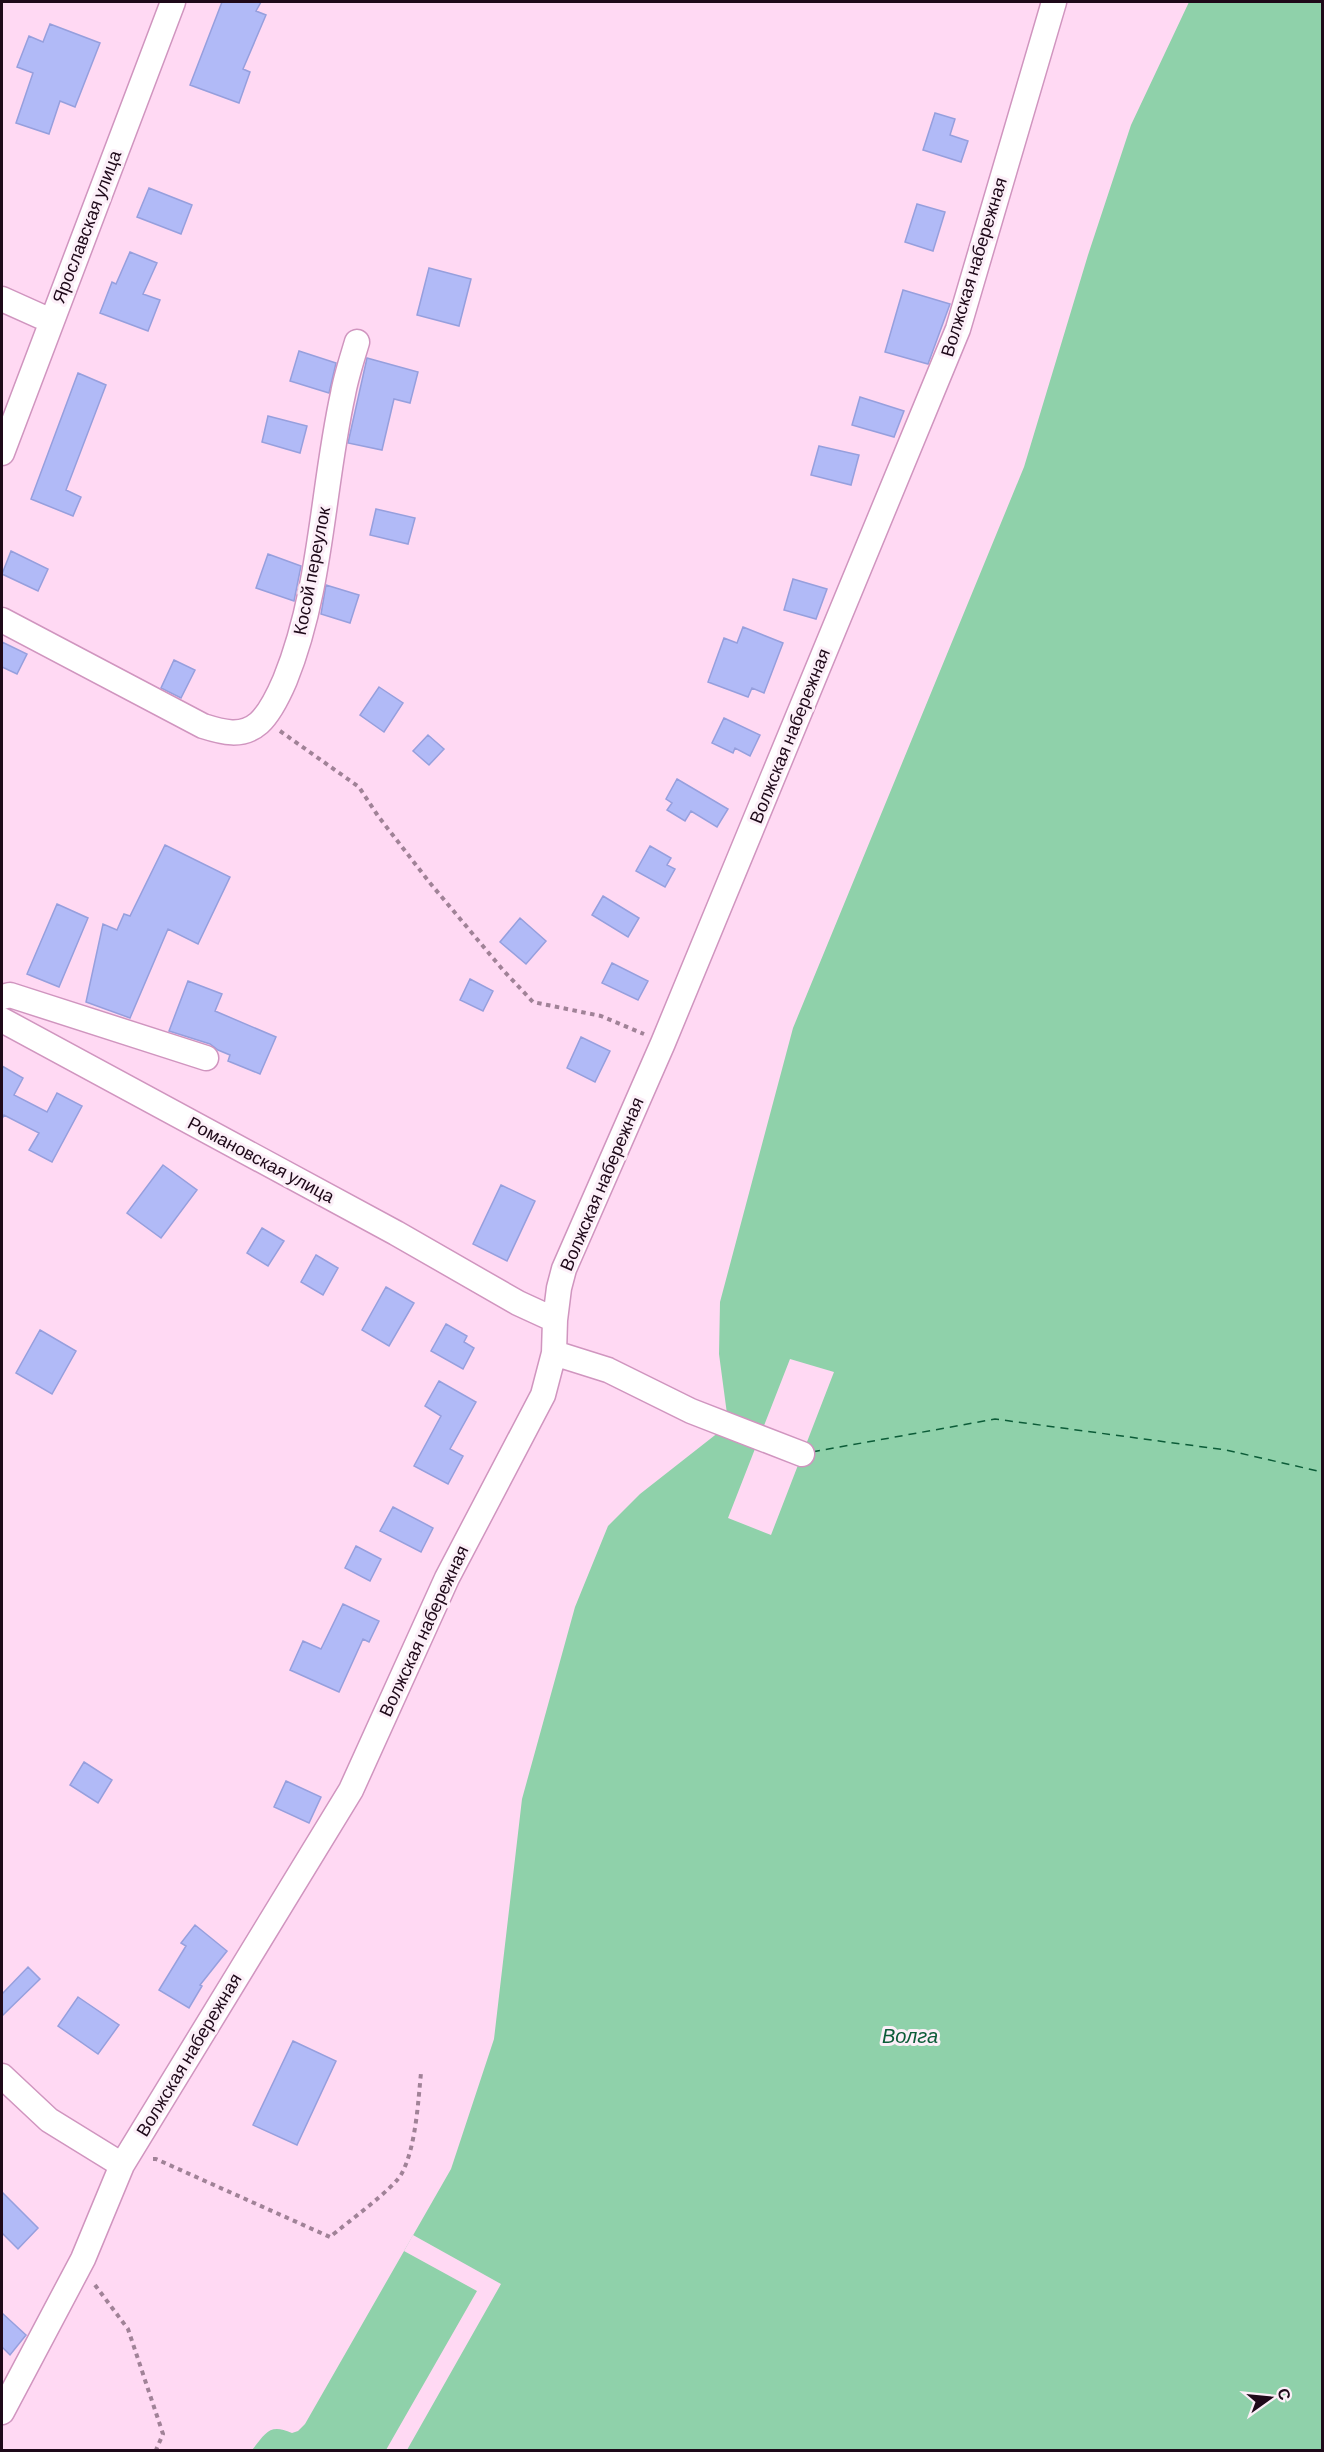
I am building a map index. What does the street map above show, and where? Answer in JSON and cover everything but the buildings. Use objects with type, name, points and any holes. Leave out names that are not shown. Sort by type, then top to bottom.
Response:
[{"type":"street","name":"Ярославская улица","points":[[2,453],[172,2]]},
{"type":"street","name":"Волжская набережная","points":[[2,2412],[80,2266],[122,2165],[351,1790],[447,1578],[543,1395],[554,1353],[555,1320],[564,1269],[663,1043],[958,329],[1054,2]]},
{"type":"street","points":[[2,298],[51,321]]},
{"type":"street","name":"Косой переулок","points":[[2,620],[203,726],[229,734],[246,731],[259,723],[279,694],[294,657],[308,610],[342,394],[357,342]]},
{"type":"street","points":[[2,997],[10,995],[206,1058]]},
{"type":"street","name":"Романовская улица","points":[[9,1029],[396,1233],[518,1303],[555,1320]]},
{"type":"street","points":[[554,1353],[608,1370],[691,1412],[802,1454]]},
{"type":"street","points":[[2,2076],[49,2120],[122,2165]]},
{"type":"path","points":[[263,718],[359,787],[378,816],[436,891],[502,970],[533,1002],[601,1016],[663,1043]]},
{"type":"path","points":[[122,2165],[156,2159],[330,2237],[364,2210],[402,2174],[414,2131],[421,2073]]},
{"type":"path","points":[[80,2266],[128,2329],[163,2434],[156,2451]]},
{"type":"water","name":"Волга","points":[[1189,2],[1322,2],[1322,2450],[252,2450],[269,2431],[278,2429],[292,2433],[305,2424],[451,2169],[494,2039],[522,1799],[575,1607],[608,1526],[640,1494],[719,1432],[727,1414],[719,1354],[720,1302],[793,1028],[1024,467],[1088,255],[1131,125]]},
{"type":"pier","points":[[790,1359],[834,1372],[771,1535],[728,1518]]},
{"type":"pier","points":[[413,2235],[501,2284],[407,2450],[386,2450],[477,2291],[404,2251]]},
{"type":"ferry route","points":[[812,1452],[995,1419],[1226,1450],[1322,1472]]}]
